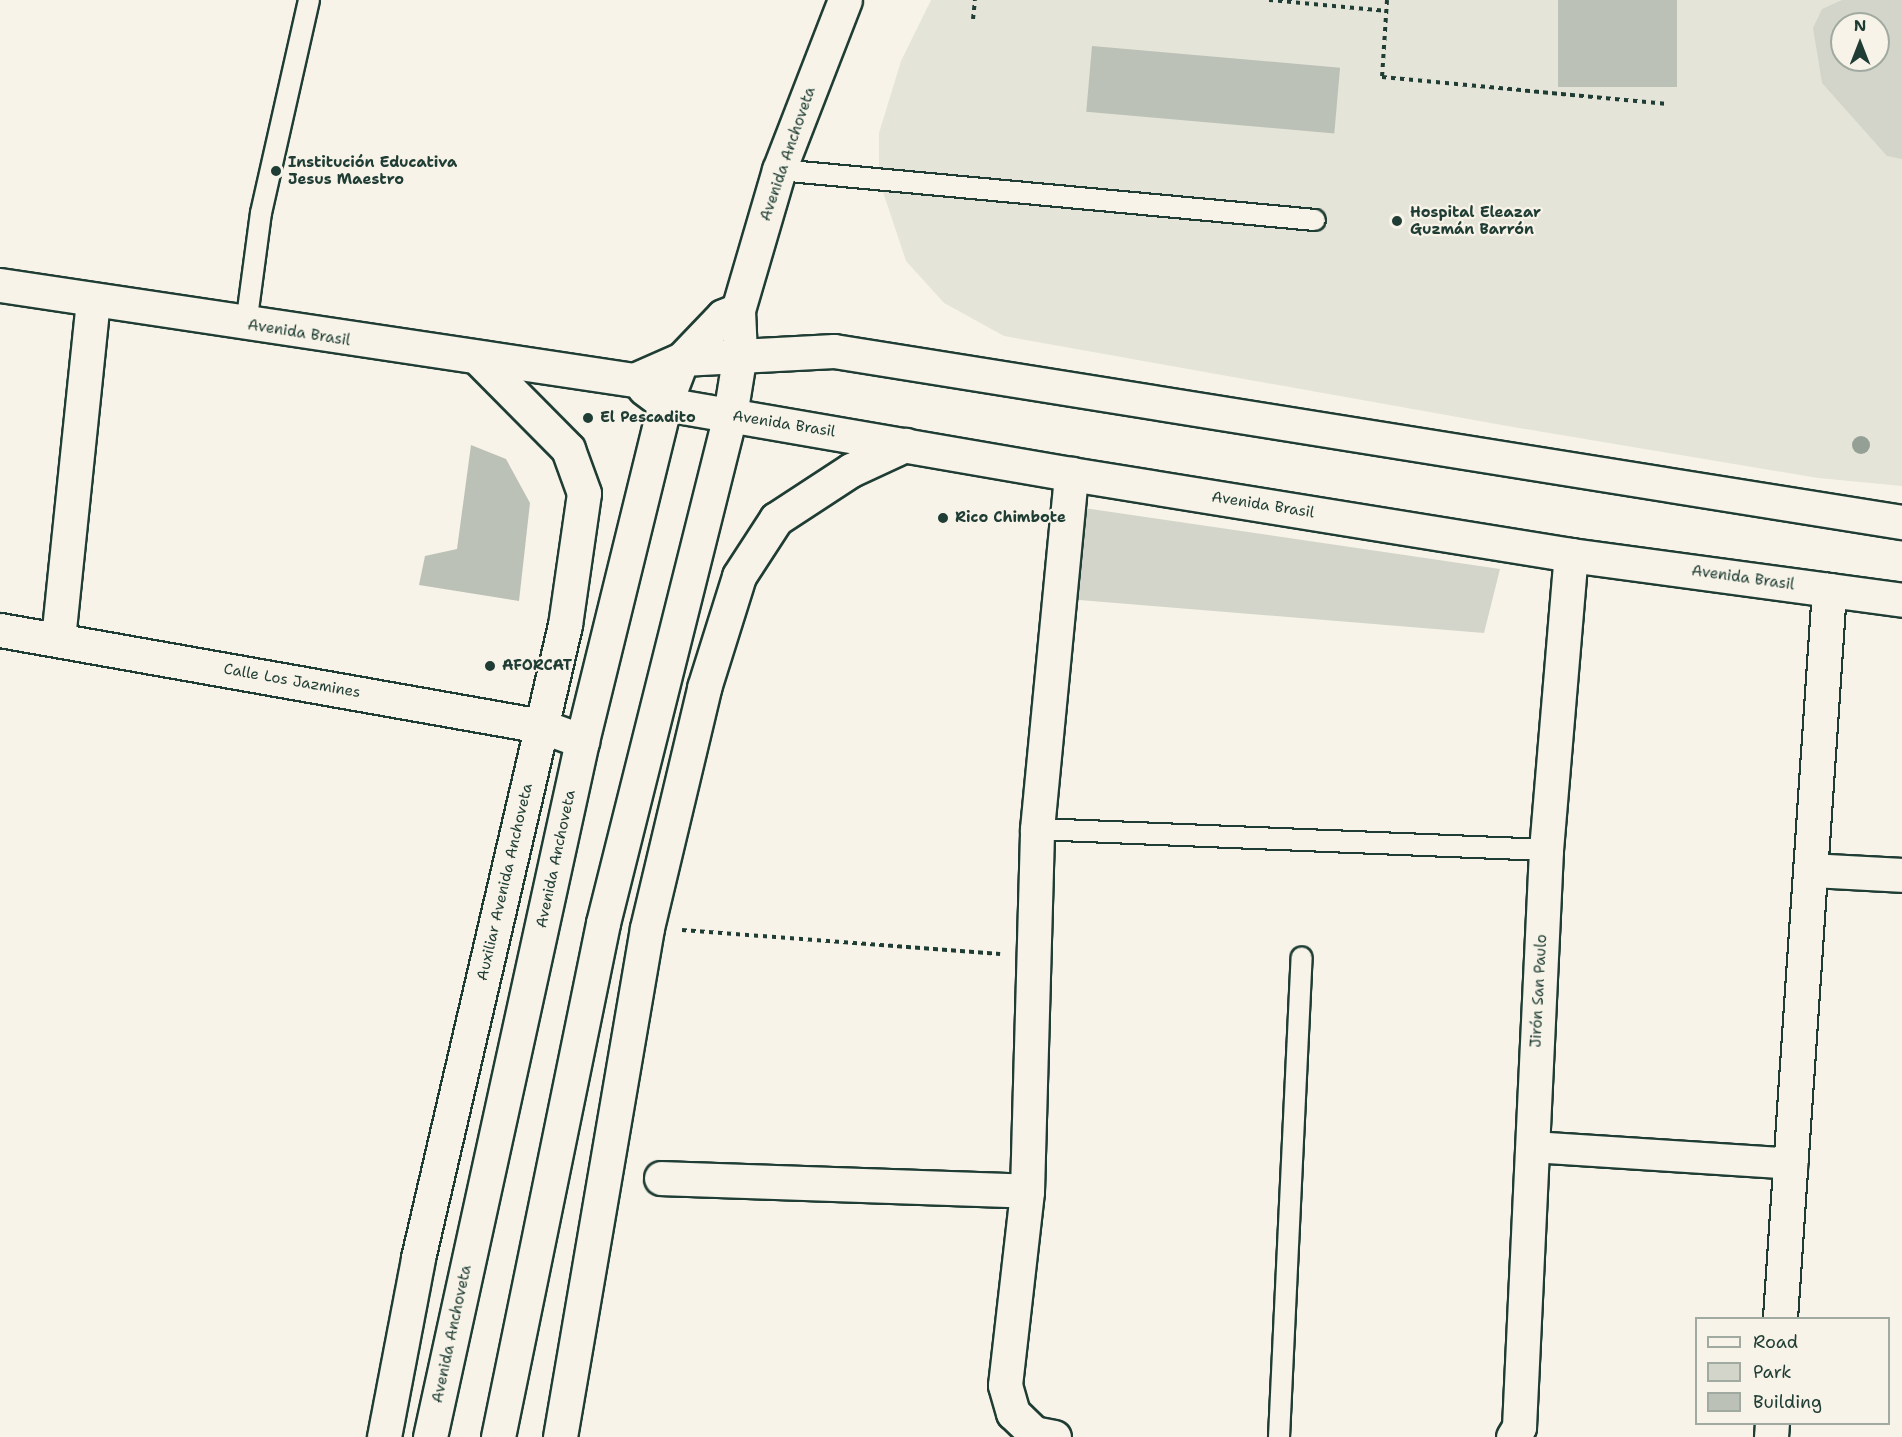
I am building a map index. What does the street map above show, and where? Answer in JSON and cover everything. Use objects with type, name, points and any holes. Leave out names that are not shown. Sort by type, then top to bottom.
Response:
[{"type":"main road","name":"Avenida Anchoveta","points":[[498,1437],[603,924],[730,414],[740,353],[738,310],[780,170],[845,0]]},
{"type":"main road","name":"Avenida Brasil","points":[[0,285],[481,361],[634,380],[665,404],[1071,474],[1571,555],[1902,600]]},
{"type":"main road","points":[[58,639],[93,301]]},
{"type":"main road","name":"Avenida Anchoveta","points":[[430,1437],[582,741],[665,404],[682,359],[723,316],[738,310]]},
{"type":"main road","points":[[634,380],[682,359],[740,353],[834,351],[942,364],[1112,398],[1902,522]]},
{"type":"main road","name":"Auxiliar Avenida Anchoveta","points":[[384,1437],[418,1258],[566,625],[584,493],[568,449],[481,361]]},
{"type":"main road","points":[[560,1437],[647,928],[704,688],[739,576],[776,519],[851,470],[905,445]]},
{"type":"main road","points":[[1054,1437],[1034,1433],[1013,1413],[1005,1385],[1028,1191],[1037,957],[1037,829],[1071,474]]},
{"type":"main road","name":"Jirón San Paulo","points":[[1516,1432],[1546,850],[1571,555]]},
{"type":"main road","points":[[1780,1317],[1829,590]]},
{"type":"main road","name":"Calle Los Jazmines","points":[[0,630],[542,726],[582,741]]},
{"type":"main road","points":[[1811,870],[1902,875]]},
{"type":"main road","points":[[661,1178],[1028,1191]]},
{"type":"street","points":[[1532,1146],[1792,1164]]},
{"type":"lane","points":[[246,325],[261,213],[309,0]]},
{"type":"lane","points":[[780,170],[1315,220]]},
{"type":"lane","points":[[1037,829],[1546,850]]},
{"type":"lane","points":[[1279,1437],[1302,958]]},
{"type":"path","points":[[973,19],[975,0]]},
{"type":"path","points":[[1269,0],[1386,11]]},
{"type":"path","points":[[1387,0],[1382,77],[1668,104]]},
{"type":"path","points":[[647,928],[1037,957]]},
{"type":"shaded area","name":"Hospital Eleazar Guzmán Barrón","points":[[931,0],[1902,0],[1902,486],[1818,478],[1513,427],[1004,336],[944,303],[906,261],[879,180],[879,133],[901,61]]},
{"type":"green space","points":[[1842,0],[1902,0],[1902,159],[1887,156],[1822,83],[1813,28],[1822,9]]},
{"type":"green space","points":[[1077,507],[1500,569],[1484,633],[1067,599]]},
{"type":"building","points":[[1558,0],[1677,0],[1677,87],[1558,87]]},
{"type":"building","points":[[1092,46],[1340,68],[1334,133],[1086,112]]},
{"type":"building","points":[[471,445],[506,459],[530,503],[519,601],[419,585],[425,556],[457,549]]},
{"type":"place","name":"Institución Educativa Jesus Maestro","points":[[276,171]]},
{"type":"place","name":"Hospital Eleazar Guzmán Barrón","points":[[1397,221]]},
{"type":"place","name":"El Pescadito","points":[[588,418]]},
{"type":"place","name":"Rico Chimbote","points":[[943,518]]},
{"type":"place","name":"AFORCAT","points":[[490,666]]}]
